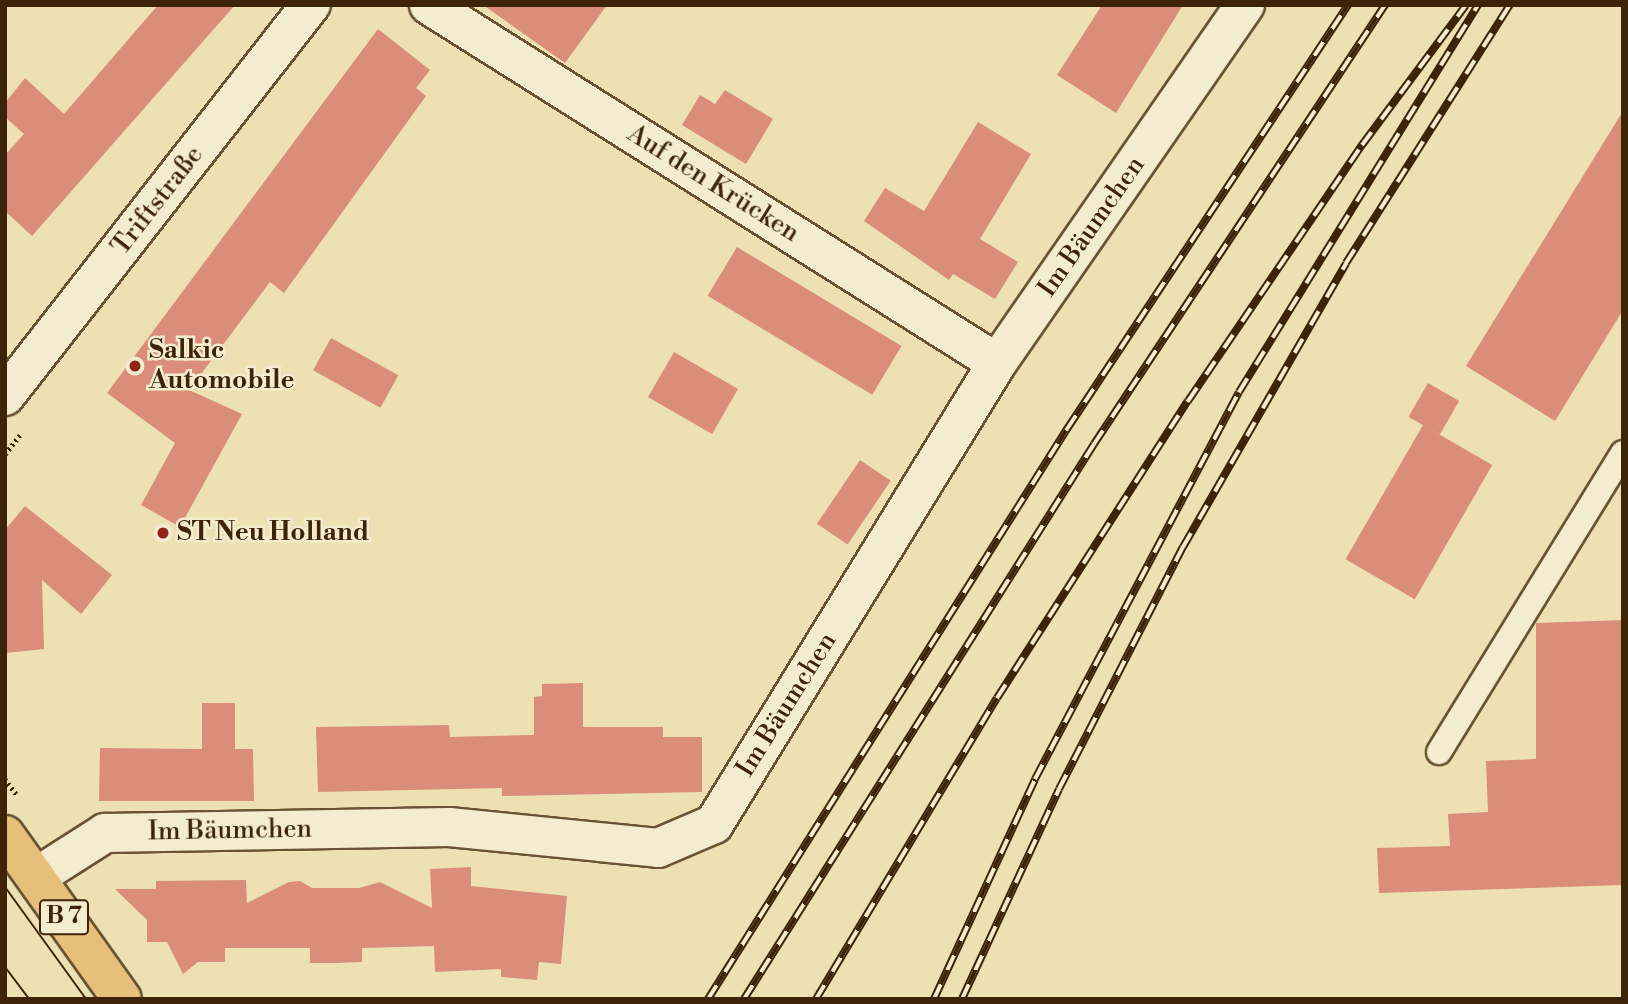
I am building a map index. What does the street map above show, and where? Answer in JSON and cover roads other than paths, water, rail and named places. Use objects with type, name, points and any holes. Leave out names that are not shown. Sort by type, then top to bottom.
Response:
[{"type":"main road","name":"B 7","points":[[5,835],[122,999]]},
{"type":"street","name":"Triftstraße","points":[[5,396],[312,5]]},
{"type":"street","name":"Auf den Krücken","points":[[429,5],[997,363]]},
{"type":"street","name":"Im Bäumchen","points":[[36,877],[105,833],[449,827],[658,848],[714,824],[997,363],[1245,5]]},
{"type":"lane","points":[[1439,752],[1623,453]]},
{"type":"tram line","points":[[5,887],[86,999]]},
{"type":"tram line","points":[[5,967],[29,999]]},
{"type":"railway","points":[[708,999],[1067,429],[1348,5]]},
{"type":"railway","points":[[744,999],[1094,444],[1385,5]]},
{"type":"railway","points":[[816,999],[997,698],[1188,401],[1362,145],[1466,5]]},
{"type":"railway","points":[[934,999],[1035,779],[1239,392],[1478,5]]},
{"type":"railway","points":[[962,999],[1059,789],[1183,547],[1346,263],[1510,5]]},
{"type":"place","name":"Salkic Automobile","points":[[135,366]]},
{"type":"place","name":"ST Neu Holland","points":[[163,533]]}]
